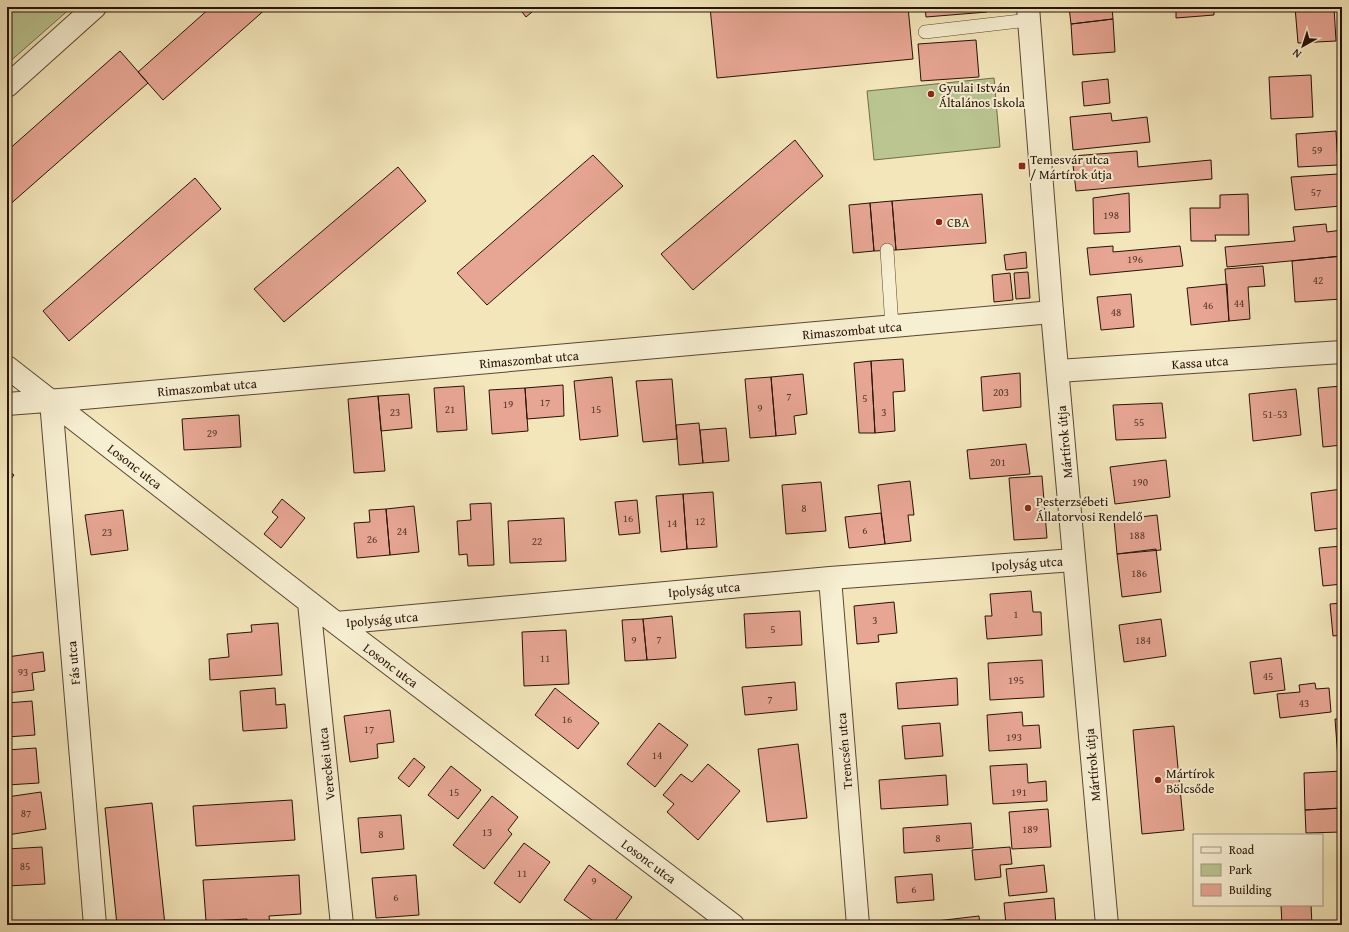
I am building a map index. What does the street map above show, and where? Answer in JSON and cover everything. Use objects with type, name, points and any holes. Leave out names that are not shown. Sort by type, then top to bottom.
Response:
[{"type":"street","points":[[7,86],[95,7]]},
{"type":"street","name":"Mártírok útja","points":[[1028,14],[1052,312],[1106,925]]},
{"type":"street","name":"Rimaszombat utca","points":[[7,404],[1052,312]]},
{"type":"street","name":"Kassa utca","points":[[1058,371],[1342,352]]},
{"type":"street","name":"Losonc utca","points":[[7,367],[309,603],[733,925]]},
{"type":"street","name":"Fás utca","points":[[51,401],[95,925]]},
{"type":"street","name":"Ipolyság utca","points":[[336,623],[830,578],[1074,560]]},
{"type":"street","name":"Trencsén utca","points":[[830,578],[858,925]]},
{"type":"street","name":"Vereckei utca","points":[[309,603],[342,925]]},
{"type":"lane","points":[[925,32],[1028,14]]},
{"type":"lane","points":[[887,250],[892,327]]},
{"type":"green space","points":[[7,7],[72,7],[7,64]]},
{"type":"green space","points":[[994,78],[1000,147],[874,160],[867,91]]},
{"type":"building","points":[[211,7],[268,7],[163,100],[138,72]]},
{"type":"building","points":[[518,7],[538,7],[526,17]]},
{"type":"building","points":[[710,7],[908,7],[913,59],[717,78]]},
{"type":"building","points":[[925,7],[987,7],[987,12],[926,17]]},
{"type":"building","points":[[1069,7],[1112,7],[1113,19],[1071,24]]},
{"type":"building","points":[[1176,7],[1214,7],[1214,15],[1176,18]]},
{"type":"building","points":[[1295,7],[1334,7],[1336,41],[1298,43]]},
{"type":"building","points":[[1113,19],[1115,52],[1073,55],[1071,24]]},
{"type":"building","points":[[976,40],[979,77],[921,81],[918,44]]},
{"type":"building","points":[[120,51],[148,83],[7,207],[7,151]]},
{"type":"building","points":[[1311,75],[1313,117],[1271,119],[1269,77]]},
{"type":"building","points":[[1108,79],[1110,103],[1084,106],[1082,82]]},
{"type":"building","points":[[1111,113],[1112,121],[1147,117],[1150,142],[1073,150],[1070,117]]},
{"type":"building","points":[[1336,131],[1338,165],[1298,167],[1296,134]]},
{"type":"building","points":[[795,140],[823,176],[693,290],[661,254]]},
{"type":"building","points":[[1137,151],[1138,167],[1211,160],[1212,179],[1076,191],[1072,156]]},
{"type":"building","points":[[593,155],[623,186],[487,305],[457,273]]},
{"type":"building","points":[[398,167],[426,201],[284,322],[254,289]]},
{"type":"building","points":[[1338,174],[1341,206],[1295,210],[1291,177]]},
{"type":"building","points":[[195,178],[221,209],[69,341],[43,311]]},
{"type":"building","points":[[1129,193],[1130,232],[1094,234],[1093,198]]},
{"type":"building","name":"CBA","points":[[982,194],[986,243],[896,250],[892,201]]},
{"type":"building","points":[[1248,194],[1249,235],[1215,235],[1216,241],[1191,241],[1190,208],[1220,208],[1220,195]]},
{"type":"building","points":[[892,201],[896,250],[874,251],[870,203]]},
{"type":"building","points":[[870,203],[874,251],[853,253],[849,205]]},
{"type":"building","points":[[1326,224],[1327,232],[1342,230],[1342,256],[1227,267],[1225,247],[1295,241],[1293,227]]},
{"type":"building","points":[[1113,246],[1113,252],[1180,246],[1183,266],[1090,275],[1087,248]]},
{"type":"building","points":[[1026,252],[1027,268],[1006,270],[1004,255]]},
{"type":"building","points":[[1342,256],[1342,299],[1295,302],[1292,261]]},
{"type":"building","points":[[1263,266],[1265,286],[1248,287],[1250,319],[1229,321],[1225,269]]},
{"type":"building","points":[[1028,272],[1030,298],[1016,299],[1014,273]]},
{"type":"building","points":[[1010,273],[1013,300],[994,302],[992,275]]},
{"type":"building","points":[[1227,284],[1229,321],[1191,325],[1187,288]]},
{"type":"building","points":[[1131,294],[1134,327],[1101,330],[1097,297]]},
{"type":"building","points":[[903,359],[905,391],[893,392],[895,431],[875,433],[871,361]]},
{"type":"building","points":[[871,361],[875,433],[859,433],[854,363]]},
{"type":"building","points":[[1020,373],[1021,407],[983,411],[981,377]]},
{"type":"building","points":[[803,374],[807,414],[794,416],[796,434],[776,436],[771,377]]},
{"type":"building","points":[[612,377],[618,436],[580,440],[574,381]]},
{"type":"building","points":[[771,377],[776,436],[750,438],[745,379]]},
{"type":"building","points":[[672,379],[677,439],[643,442],[636,381]]},
{"type":"building","points":[[563,385],[564,416],[527,419],[525,388]]},
{"type":"building","points":[[464,386],[467,430],[437,432],[434,388]]},
{"type":"building","points":[[1342,386],[1342,445],[1323,447],[1318,388]]},
{"type":"building","points":[[525,388],[528,431],[492,434],[489,390]]},
{"type":"building","points":[[1296,389],[1301,435],[1253,441],[1249,394]]},
{"type":"building","points":[[409,394],[412,428],[381,431],[378,396]]},
{"type":"building","points":[[378,396],[385,471],[354,473],[348,399]]},
{"type":"building","points":[[1162,403],[1166,438],[1116,440],[1113,405]]},
{"type":"building","points":[[239,415],[241,447],[184,450],[182,419]]},
{"type":"building","points":[[699,423],[703,463],[679,465],[676,425]]},
{"type":"building","points":[[726,428],[729,461],[703,463],[700,430]]},
{"type":"building","points":[[1026,444],[1030,474],[970,479],[967,450]]},
{"type":"building","points":[[1166,460],[1170,497],[1115,504],[1110,467]]},
{"type":"building","points":[[7,470],[14,475],[7,484]]},
{"type":"building","name":"Pesterzsébeti Állatorvosi Rendelő","points":[[1042,476],[1047,538],[1014,540],[1009,478]]},
{"type":"building","points":[[910,481],[914,515],[908,515],[911,541],[885,544],[878,485]]},
{"type":"building","points":[[821,482],[826,531],[786,534],[782,485]]},
{"type":"building","points":[[1342,489],[1342,528],[1315,531],[1311,493]]},
{"type":"building","points":[[713,492],[717,547],[687,549],[683,494]]},
{"type":"building","points":[[683,494],[687,549],[661,552],[656,496]]},
{"type":"building","points":[[282,499],[305,518],[281,548],[264,534],[278,517],[272,512]]},
{"type":"building","points":[[637,500],[640,533],[619,535],[615,502]]},
{"type":"building","points":[[491,503],[494,565],[468,566],[467,554],[459,555],[457,521],[471,520],[470,504]]},
{"type":"building","points":[[414,506],[419,552],[390,555],[386,509]]},
{"type":"building","points":[[386,509],[390,555],[357,558],[354,523],[370,522],[369,510]]},
{"type":"building","points":[[123,510],[128,550],[91,555],[85,515]]},
{"type":"building","points":[[881,513],[885,544],[849,548],[845,517]]},
{"type":"building","points":[[1157,515],[1161,550],[1117,554],[1114,520]]},
{"type":"building","points":[[564,518],[566,561],[510,563],[508,521]]},
{"type":"building","points":[[1342,546],[1342,584],[1323,586],[1319,548]]},
{"type":"building","points":[[1156,549],[1161,592],[1122,597],[1117,554]]},
{"type":"building","points":[[1031,591],[1033,612],[1041,612],[1042,635],[987,639],[985,616],[992,616],[990,594]]},
{"type":"building","points":[[894,602],[897,633],[878,635],[879,642],[857,644],[854,606]]},
{"type":"building","points":[[1342,603],[1342,635],[1333,636],[1330,604]]},
{"type":"building","points":[[800,611],[802,645],[746,648],[744,614]]},
{"type":"building","points":[[672,616],[676,658],[647,660],[643,619]]},
{"type":"building","points":[[643,619],[647,660],[625,661],[622,620]]},
{"type":"building","points":[[1161,619],[1166,656],[1124,662],[1119,625]]},
{"type":"building","points":[[278,623],[282,675],[210,680],[209,659],[229,657],[227,634],[252,632],[251,625]]},
{"type":"building","points":[[566,630],[569,684],[524,686],[522,632]]},
{"type":"building","points":[[43,652],[45,671],[32,673],[34,690],[7,693],[7,657]]},
{"type":"building","points":[[1281,658],[1285,690],[1254,694],[1250,662]]},
{"type":"building","points":[[1042,660],[1044,697],[990,700],[988,663]]},
{"type":"building","points":[[957,678],[958,705],[898,709],[896,683]]},
{"type":"building","points":[[795,682],[797,710],[745,715],[742,687]]},
{"type":"building","points":[[1315,683],[1316,689],[1329,688],[1331,712],[1280,718],[1277,694],[1300,692],[1299,685]]},
{"type":"building","points":[[275,688],[276,705],[285,704],[287,728],[243,731],[240,691]]},
{"type":"building","points":[[555,688],[599,723],[578,749],[535,715]]},
{"type":"building","points":[[32,701],[35,735],[7,737],[7,703]]},
{"type":"building","points":[[390,710],[394,742],[377,744],[378,758],[350,762],[344,716]]},
{"type":"building","points":[[1022,712],[1023,726],[1039,725],[1041,748],[989,751],[987,715]]},
{"type":"building","points":[[1335,719],[1342,719],[1342,759],[1338,759]]},
{"type":"building","points":[[659,723],[688,745],[655,787],[627,764]]},
{"type":"building","points":[[940,723],[943,756],[905,759],[902,726]]},
{"type":"building","name":"Mártírok Bölcsőde","points":[[1174,726],[1184,830],[1142,834],[1133,730]]},
{"type":"building","points":[[798,744],[807,818],[767,822],[758,749]]},
{"type":"building","points":[[36,748],[39,783],[7,785],[7,750]]},
{"type":"building","points":[[414,758],[425,767],[409,787],[398,778]]},
{"type":"building","points":[[708,764],[740,791],[698,840],[667,812],[674,804],[663,795],[681,774],[692,782]]},
{"type":"building","points":[[1027,764],[1028,783],[1046,781],[1047,801],[993,804],[990,766]]},
{"type":"building","points":[[451,766],[481,790],[458,819],[428,795]]},
{"type":"building","points":[[1342,771],[1342,808],[1305,810],[1304,773]]},
{"type":"building","points":[[946,775],[948,805],[881,809],[879,780]]},
{"type":"building","points":[[41,792],[46,829],[7,835],[7,797]]},
{"type":"building","points":[[492,796],[518,817],[508,830],[512,834],[484,869],[453,845]]},
{"type":"building","points":[[292,800],[295,840],[196,846],[193,806]]},
{"type":"building","points":[[152,803],[165,925],[117,925],[105,808]]},
{"type":"building","points":[[1342,808],[1342,832],[1306,833],[1305,810]]},
{"type":"building","points":[[1048,809],[1051,847],[1012,849],[1009,812]]},
{"type":"building","points":[[401,815],[404,849],[361,853],[358,818]]},
{"type":"building","points":[[971,823],[973,848],[904,853],[903,828]]},
{"type":"building","points":[[524,843],[550,862],[520,903],[494,883]]},
{"type":"building","points":[[42,847],[45,884],[7,886],[7,849]]},
{"type":"building","points":[[1010,847],[1012,864],[1000,865],[1001,877],[975,880],[972,850]]},
{"type":"building","points":[[589,865],[632,897],[612,925],[599,925],[564,900]]},
{"type":"building","points":[[1044,865],[1047,892],[1009,896],[1006,869]]},
{"type":"building","points":[[932,874],[934,900],[897,903],[895,877]]},
{"type":"building","points":[[299,875],[301,914],[269,916],[270,925],[247,925],[247,919],[206,921],[203,880]]},
{"type":"building","points":[[416,875],[419,915],[376,918],[372,878]]},
{"type":"building","points":[[1054,898],[1056,925],[1006,925],[1004,903]]},
{"type":"building","points":[[1281,906],[1311,906],[1312,925],[1282,925]]},
{"type":"building","points":[[979,916],[980,925],[936,925],[936,921]]},
{"type":"place","name":"Gyulai István Általános Iskola","points":[[931,94]]},
{"type":"place","name":"Temesvár utca / Mártírok útja","points":[[1022,166]]},
{"type":"place","name":"CBA","points":[[939,222]]},
{"type":"place","name":"Pesterzsébeti Állatorvosi Rendelő","points":[[1028,508]]},
{"type":"place","name":"Mártírok Bölcsőde","points":[[1158,780]]}]
